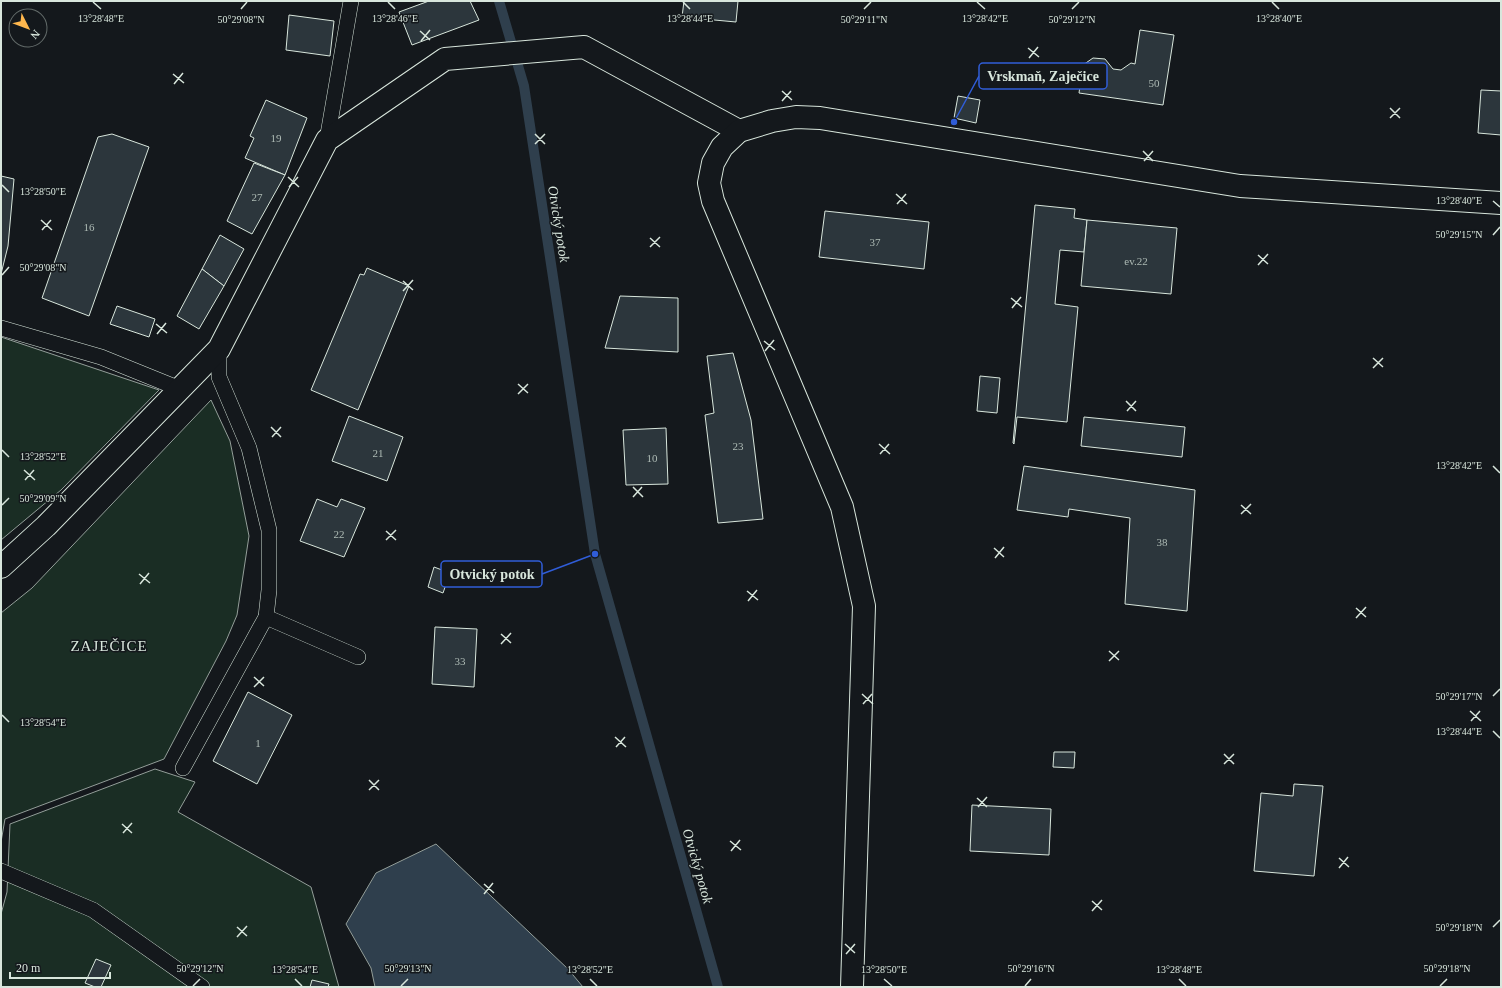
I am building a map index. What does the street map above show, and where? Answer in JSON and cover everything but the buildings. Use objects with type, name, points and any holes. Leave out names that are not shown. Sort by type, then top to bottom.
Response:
[{"type":"street","points":[[1,567],[46,526],[219,349],[327,140],[446,59],[584,47],[739,131]]},
{"type":"street","points":[[852,987],[864,606],[842,507],[713,201],[709,183],[713,163],[722,147],[739,131],[772,121],[796,117],[820,118],[1240,186],[1501,204]]},
{"type":"lane","points":[[327,140],[351,1]]},
{"type":"lane","points":[[1,328],[101,357],[180,389]]},
{"type":"lane","points":[[183,768],[266,617],[269,590],[269,530],[249,448],[219,378],[219,349]]},
{"type":"lane","points":[[266,617],[358,657]]},
{"type":"lane","points":[[1,871],[93,910],[202,987]]},
{"type":"green space","points":[[1,337],[159,390],[61,490],[1,540]]},
{"type":"green space","points":[[211,400],[230,441],[249,536],[237,615],[226,641],[164,759],[5,819],[1,842],[1,613],[32,588]]},
{"type":"green space","points":[[155,769],[195,782],[178,812],[311,887],[339,987],[1,987],[1,914],[7,892],[10,824]]},
{"type":"water","points":[[436,844],[568,969],[583,987],[375,987],[371,968],[346,924],[376,873]]},
{"type":"waterway","name":"Otvický potok","points":[[499,1],[524,86],[595,554],[718,987]]},
{"type":"place","name":"Vrskmaň, Zaječice","points":[[954,122]]},
{"type":"place","name":"Otvický potok","points":[[595,554]]},
{"type":"district","name":"ZAJEČICE","points":[[109,646]]}]
